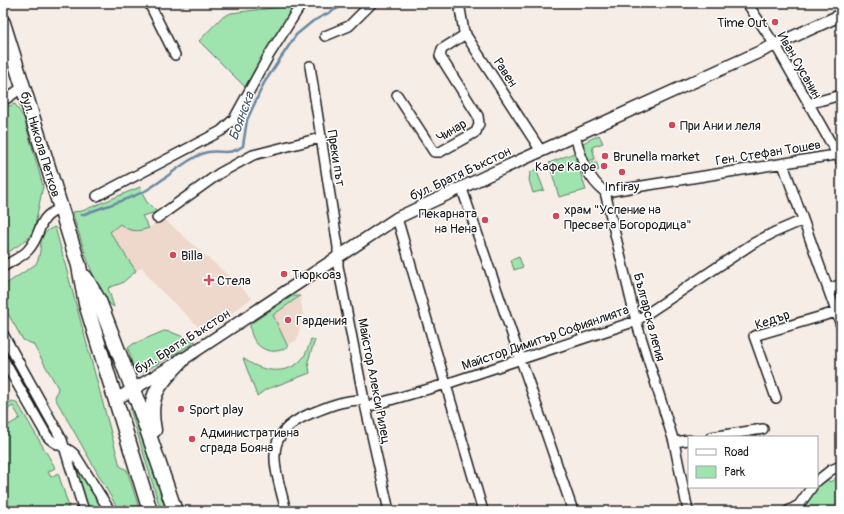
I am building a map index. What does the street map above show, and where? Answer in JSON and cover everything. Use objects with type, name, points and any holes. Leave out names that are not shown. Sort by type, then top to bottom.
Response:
[{"type":"highway","name":"бул. Никола Петков","points":[[3,23],[79,266],[86,304],[150,511]]},
{"type":"highway","name":"бул. Никола Петков","points":[[79,266],[98,301],[157,454]]},
{"type":"highway","points":[[175,511],[157,454],[152,417],[153,396],[164,379],[182,360]]},
{"type":"street","points":[[149,3],[175,55]]},
{"type":"street","points":[[97,196],[221,131],[228,125],[234,119],[269,54],[302,3]]},
{"type":"street","points":[[325,36],[349,26],[372,3]]},
{"type":"street","name":"Равен","points":[[459,3],[466,34],[541,151]]},
{"type":"street","name":"Иван Сусанин","points":[[747,3],[775,45],[808,104],[840,156]]},
{"type":"street","name":"бул. Братя Бъкстон","points":[[115,400],[182,360],[397,218],[841,15]]},
{"type":"street","name":"Чинар","points":[[397,95],[434,152],[440,152],[476,132],[479,124],[478,116],[440,56],[442,49],[466,34]]},
{"type":"street","name":"Преки път","points":[[310,66],[339,255]]},
{"type":"street","points":[[3,101],[23,87]]},
{"type":"street","points":[[808,104],[841,94]]},
{"type":"street","points":[[575,136],[588,174],[593,182],[605,192]]},
{"type":"street","points":[[157,218],[220,173],[253,155],[320,138]]},
{"type":"street","name":"Ген. Стефан Тошев","points":[[605,192],[690,177],[840,156]]},
{"type":"street","points":[[783,164],[841,325]]},
{"type":"street","points":[[462,189],[522,359],[573,511]]},
{"type":"street","name":"Българска легия","points":[[605,192],[636,321],[674,442],[688,511]]},
{"type":"street","points":[[3,267],[28,251],[34,243],[43,220],[49,213],[60,209]]},
{"type":"street","points":[[397,218],[483,511]]},
{"type":"street","name":"Майстор Димитър Софиянлията","points":[[286,511],[276,467],[275,450],[278,436],[302,416],[353,399],[365,404],[446,384],[636,321],[767,235],[803,220]]},
{"type":"street","name":"Майстор Алекси Рилец","points":[[339,255],[338,266],[365,404],[389,511]]},
{"type":"street","points":[[829,289],[841,284]]},
{"type":"street","name":"Кедър","points":[[776,398],[754,336],[836,312]]},
{"type":"street","points":[[3,334],[57,429],[65,448],[84,511]]},
{"type":"street","points":[[3,352],[8,349],[8,343]]},
{"type":"street","points":[[3,359],[47,436],[52,443],[65,448],[76,455],[110,511]]},
{"type":"street","points":[[718,436],[763,429]]},
{"type":"street","points":[[674,442],[688,440]]},
{"type":"street","points":[[818,480],[831,470],[841,466]]},
{"type":"street","points":[[788,511],[799,505],[811,488]]},
{"type":"shaded area","points":[[163,218],[252,298],[205,333],[153,283],[142,267],[136,271],[109,232],[120,224],[124,228],[136,231],[143,230],[149,228]]},
{"type":"shaded area","name":"Гардения","points":[[300,296],[303,314],[297,340],[288,345],[273,315]]},
{"type":"green space","points":[[297,5],[248,90],[199,41],[221,18],[231,13]]},
{"type":"green space","points":[[15,104],[24,118],[43,186],[34,230],[26,240],[3,256],[3,108]]},
{"type":"green space","points":[[599,135],[603,143],[592,147],[595,159],[588,161],[583,143]]},
{"type":"green space","points":[[574,153],[586,190],[559,197],[549,163]]},
{"type":"green space","points":[[596,161],[599,170],[592,172],[589,163]]},
{"type":"green space","points":[[536,169],[544,190],[533,193],[529,180],[530,173]]},
{"type":"green space","points":[[140,187],[146,201],[157,212],[142,216],[149,228],[130,230],[120,224],[110,232],[136,271],[122,283],[108,288],[114,307],[107,301],[94,278],[72,212],[82,211]]},
{"type":"green space","points":[[55,227],[120,466],[127,470],[140,511],[119,511],[55,398],[58,388],[33,344],[23,340],[3,305],[3,286],[36,264],[39,258],[44,233]]},
{"type":"green space","points":[[519,257],[523,267],[514,270],[511,260]]},
{"type":"green space","points":[[292,296],[300,296],[273,315],[288,347],[274,351],[262,348],[253,338],[250,324]]},
{"type":"green space","points":[[164,331],[171,332],[196,342],[142,373],[133,367],[128,348],[133,344]]},
{"type":"green space","points":[[311,339],[315,340],[308,361],[310,373],[265,390],[257,396],[243,358],[249,363],[264,369],[281,370],[296,365],[302,359],[307,352]]},
{"type":"green space","points":[[12,401],[18,404],[53,464],[55,468],[48,472],[51,477],[58,473],[69,507],[65,509],[66,511],[3,511],[3,416],[9,425],[20,418],[13,406],[3,412],[3,403],[5,405]]},
{"type":"green space","points":[[135,408],[166,511],[161,511],[130,409]]},
{"type":"green space","points":[[71,457],[104,511],[87,511]]},
{"type":"green space","points":[[841,475],[841,511],[798,511],[810,498],[814,489],[818,488],[818,485],[825,477],[830,482]]},
{"type":"waterway","name":"Боянска","points":[[82,215],[130,198],[145,191],[160,182],[185,163],[201,154],[208,152],[230,152],[243,146],[247,120],[264,83],[296,35],[313,21],[348,3]]},
{"type":"place","name":"Time Out","points":[[775,22]]},
{"type":"place","name":"При Ани и леля","points":[[672,125]]},
{"type":"place","name":"Brunella market","points":[[605,156]]},
{"type":"place","name":"Кафе Кафе","points":[[604,166]]},
{"type":"place","name":"Infiray","points":[[622,172]]},
{"type":"place","name":"храм \"Успение на Пресвета Богородица\"","points":[[556,216]]},
{"type":"place","name":"Пекарната на Нена","points":[[485,220]]},
{"type":"place","name":"Billa","points":[[173,255]]},
{"type":"place","name":"Тюркоаз","points":[[284,274]]},
{"type":"place","name":"Стела","points":[[209,280]]},
{"type":"place","name":"Гардения","points":[[288,320]]},
{"type":"place","name":"Sport play","points":[[181,409]]},
{"type":"place","name":"Административна сграда Бояна","points":[[192,439]]}]
